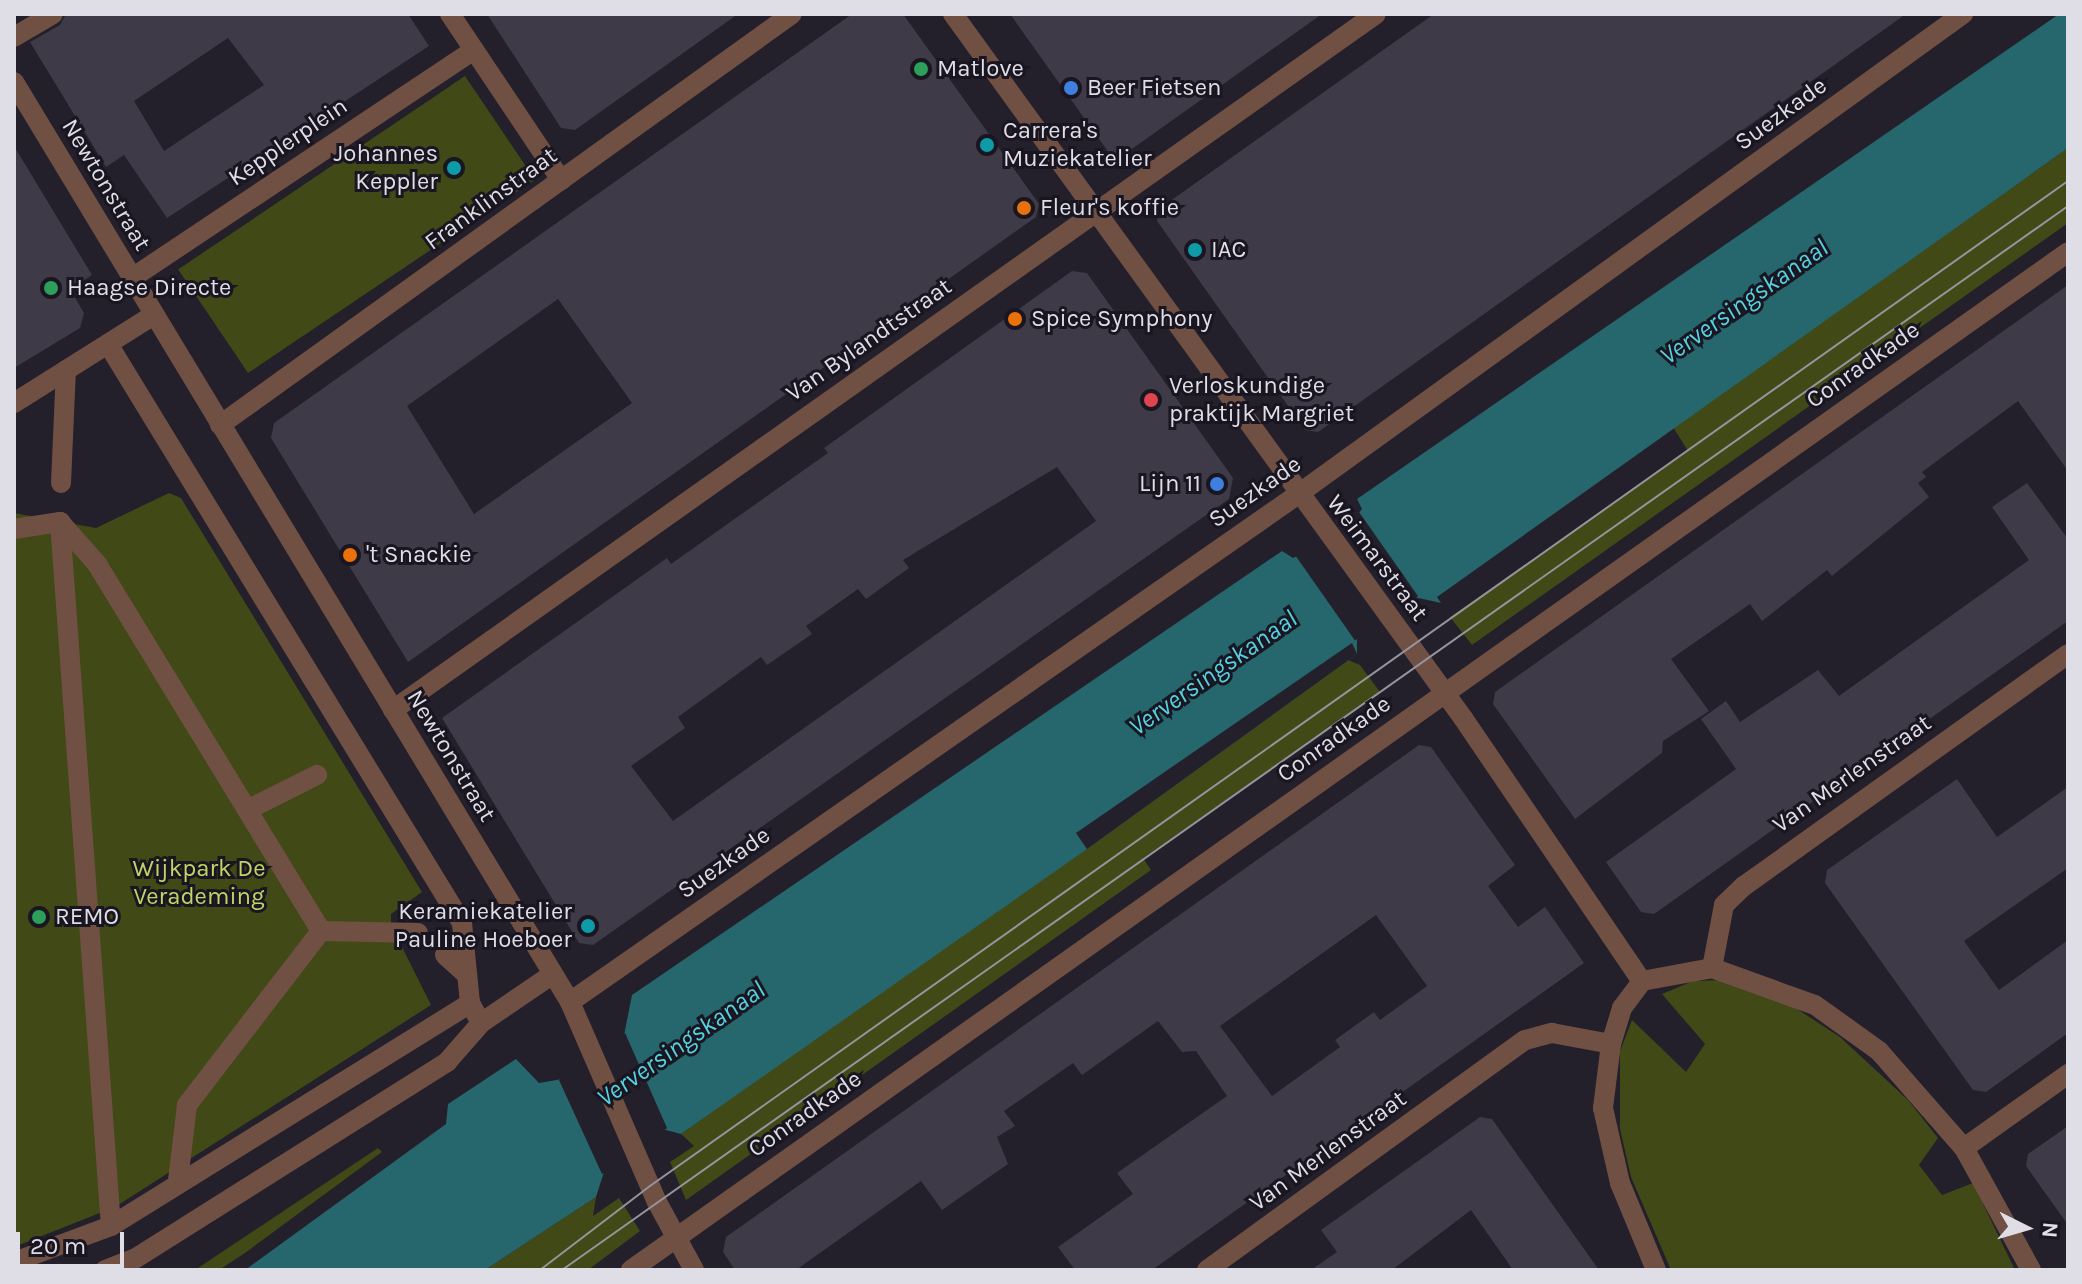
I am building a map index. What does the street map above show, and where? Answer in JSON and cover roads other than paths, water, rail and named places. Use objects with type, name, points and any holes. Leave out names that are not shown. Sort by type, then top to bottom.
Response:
[{"type":"street","points":[[14,37],[53,14]]},
{"type":"street","points":[[450,14],[561,180]]},
{"type":"street","name":"Franklinstraat","points":[[220,425],[792,14]]},
{"type":"street","name":"Weimarstraat","points":[[953,14],[1092,213],[1443,692],[1642,981]]},
{"type":"street","name":"Van Bylandtstraat","points":[[393,710],[1376,14]]},
{"type":"street","name":"Suezkade","points":[[570,1002],[1297,495],[1963,14]]},
{"type":"street","name":"Kepplerplein","points":[[132,278],[474,50]]},
{"type":"street","name":"Newtonstraat","points":[[14,82],[570,1002],[674,1239],[694,1270]]},
{"type":"street","name":"Conradkade","points":[[631,1270],[2068,252]]},
{"type":"street","points":[[14,403],[154,315]]},
{"type":"street","points":[[108,344],[449,912],[462,923],[470,1003],[481,1023]]},
{"type":"street","points":[[61,483],[66,370]]},
{"type":"street","points":[[14,529],[60,522]]},
{"type":"street","points":[[60,522],[97,564],[251,808],[321,931]]},
{"type":"street","points":[[60,522],[111,1226]]},
{"type":"street","name":"Van Merlenstraat","points":[[1712,968],[1724,905],[1744,886],[2068,654]]},
{"type":"street","points":[[251,808],[317,775]]},
{"type":"street","points":[[321,931],[418,933]]},
{"type":"street","points":[[178,1181],[187,1105],[321,931]]},
{"type":"street","points":[[445,955],[467,975]]},
{"type":"street","points":[[1656,1270],[1620,1183],[1603,1108],[1611,1044],[1622,1008],[1642,981],[1712,968],[1815,1005],[1879,1051],[1964,1148],[2031,1270]]},
{"type":"street","points":[[105,1270],[136,1258],[447,1062],[481,1023],[553,974]]},
{"type":"street","points":[[14,1262],[111,1226],[178,1181],[470,1003]]},
{"type":"street","name":"Van Merlenstraat","points":[[1207,1270],[1525,1040],[1552,1033],[1611,1044]]},
{"type":"street","points":[[1964,1148],[2068,1074]]},
{"type":"water","name":"Verversingskanaal","points":[[2059,14],[2068,14],[2068,148],[1437,597],[1441,603],[1414,597],[1357,636],[1357,654],[1087,849],[681,1134],[662,1129],[604,1172],[596,1197],[485,1270],[245,1270],[446,1124],[448,1104],[516,1059],[539,1083],[562,1079],[624,1035],[632,995],[1282,551],[1293,558],[1302,554],[1356,517],[1362,509],[1357,499]]},
{"type":"tram line","points":[[540,1270],[650,1186],[2068,181]]},
{"type":"tram line","points":[[562,1270],[2068,206]]},
{"type":"place","name":"Matlove","points":[[921,69]]},
{"type":"place","name":"Beer Fietsen","points":[[1071,88]]},
{"type":"place","name":"Carrera's Muziekatelier","points":[[987,145]]},
{"type":"place","name":"Johannes Keppler","points":[[454,168]]},
{"type":"place","name":"Fleur's koffie","points":[[1024,208]]},
{"type":"place","name":"IAC","points":[[1195,250]]},
{"type":"place","name":"Haagse Directe","points":[[51,288]]},
{"type":"place","name":"Spice Symphony","points":[[1015,319]]},
{"type":"place","name":"Verloskundige praktijk Margriet","points":[[1151,400]]},
{"type":"place","name":"Lijn 11","points":[[1217,484]]},
{"type":"place","name":"'t Snackie","points":[[350,555]]},
{"type":"place","name":"REMO","points":[[39,917]]},
{"type":"place","name":"Keramiekatelier Pauline Hoeboer","points":[[588,926]]},
{"type":"park label","name":"Wijkpark De Verademing","points":[[199,883]]}]
